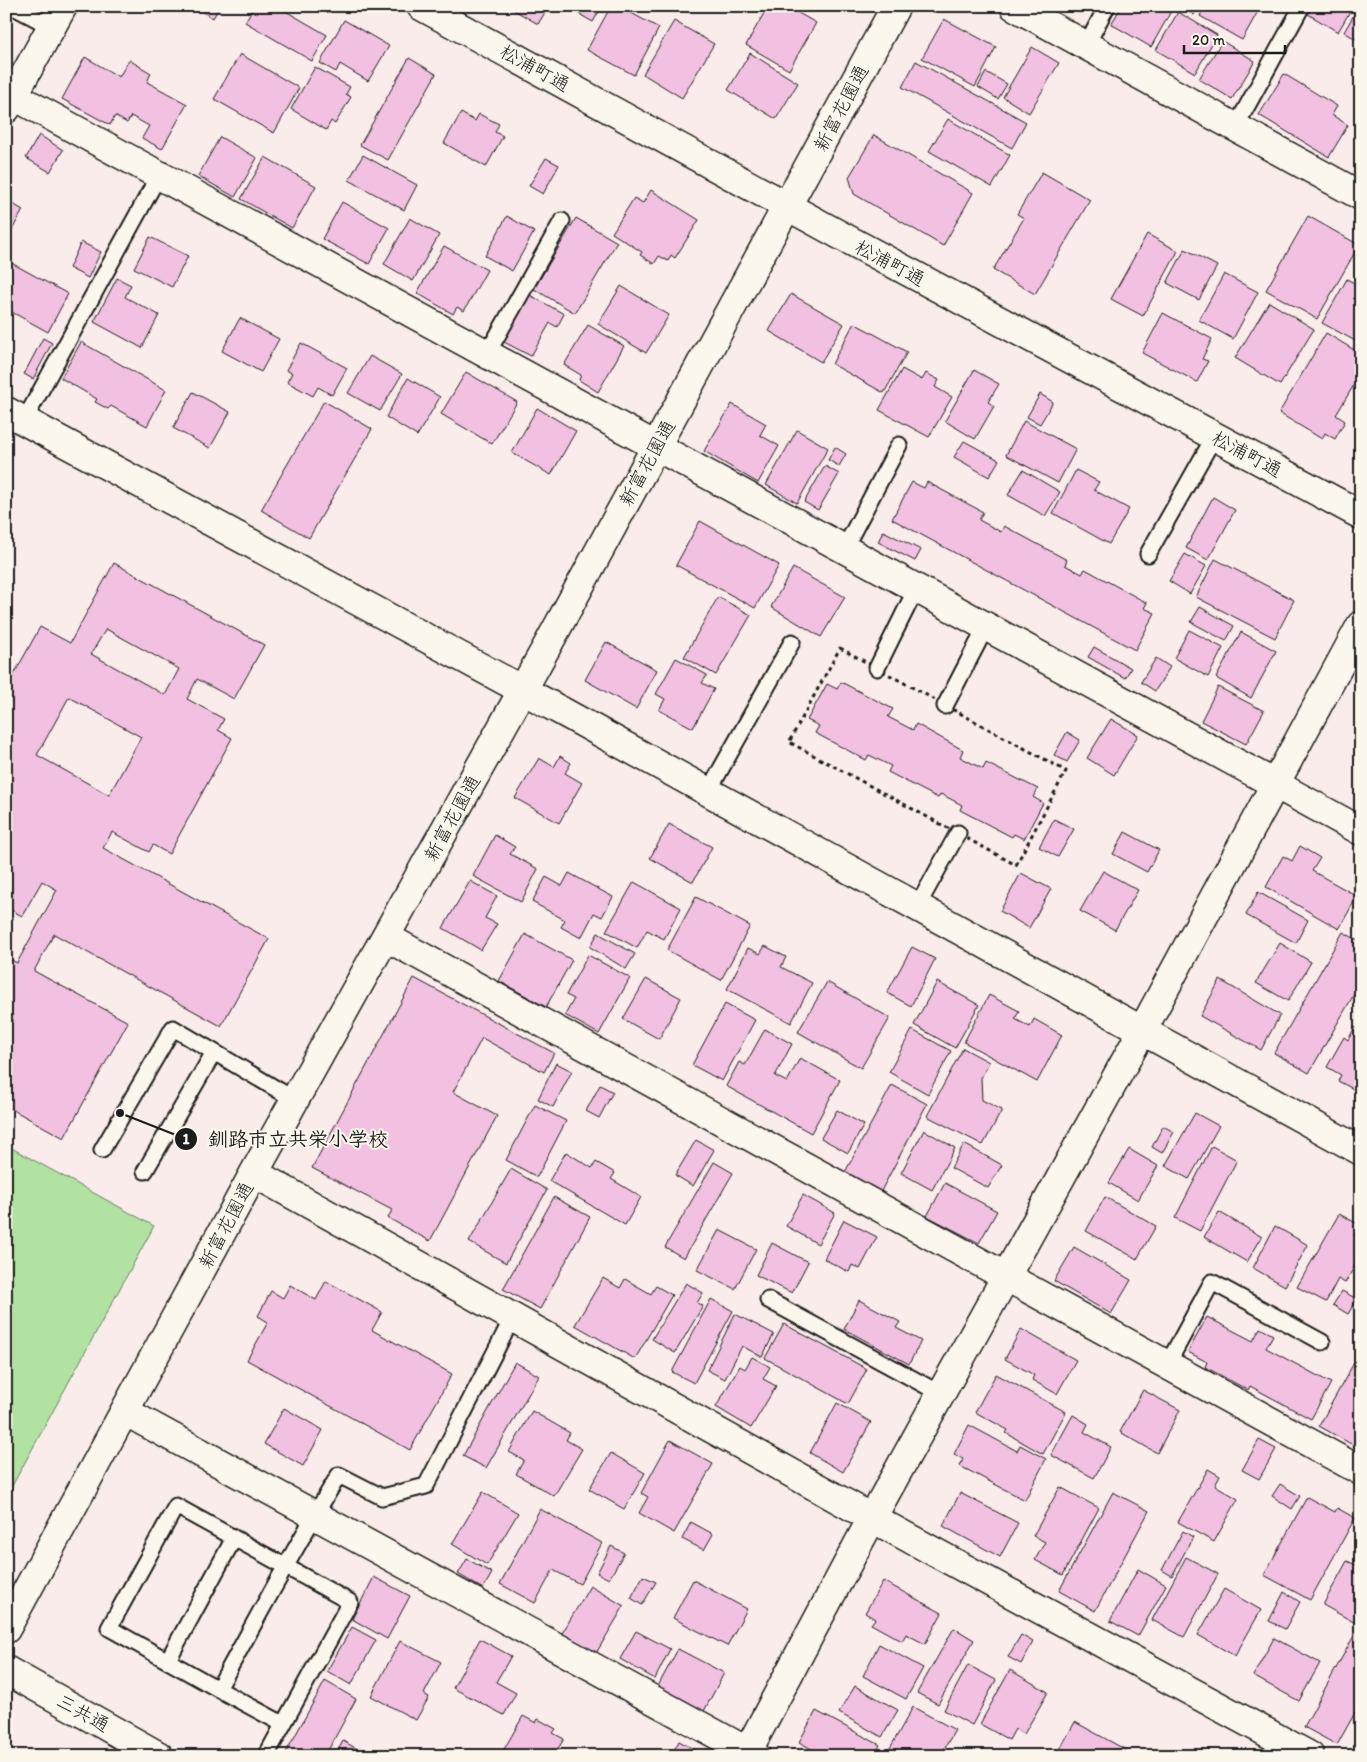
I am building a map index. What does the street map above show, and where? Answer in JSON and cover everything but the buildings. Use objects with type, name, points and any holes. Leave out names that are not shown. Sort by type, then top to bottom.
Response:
[{"type":"street","name":"松浦町通","points":[[421,6],[787,207],[1361,515]]},
{"type":"street","name":"新富花園通","points":[[6,1629],[126,1412],[254,1173],[522,690],[896,6]]},
{"type":"street","points":[[1014,6],[1361,196]]},
{"type":"street","points":[[57,17],[10,102],[159,175],[1361,831]]},
{"type":"street","points":[[15,416],[522,690],[1361,1151]]},
{"type":"street","points":[[126,1412],[749,1754],[872,1518],[1142,1031],[1361,625]]},
{"type":"street","points":[[386,937],[1361,1471]]},
{"type":"street","points":[[254,1173],[872,1518],[1310,1756]]},
{"type":"street","name":"三共通","points":[[6,1670],[160,1756]]},
{"type":"lane","points":[[12,6],[57,17]]},
{"type":"lane","points":[[1086,46],[1107,6]]},
{"type":"lane","points":[[1235,128],[1302,6]]},
{"type":"lane","points":[[15,416],[159,175]]},
{"type":"lane","points":[[487,354],[562,221]]},
{"type":"lane","points":[[1148,554],[1214,437]]},
{"type":"lane","points":[[844,549],[899,445]]},
{"type":"lane","points":[[877,668],[916,589]]},
{"type":"lane","points":[[945,706],[986,627]]},
{"type":"lane","points":[[708,792],[792,642]]},
{"type":"lane","points":[[917,907],[958,833]]},
{"type":"lane","points":[[102,1150],[173,1028],[295,1100]]},
{"type":"lane","points":[[145,1171],[214,1052]]},
{"type":"lane","points":[[1168,1365],[1212,1282],[1322,1342]]},
{"type":"lane","points":[[768,1300],[941,1394]]},
{"type":"lane","points":[[218,1689],[314,1514],[339,1475],[382,1497],[426,1486],[513,1317]]},
{"type":"lane","points":[[266,1756],[350,1602],[176,1506],[109,1628],[283,1724]]},
{"type":"lane","points":[[168,1660],[234,1538]]},
{"type":"path","points":[[840,648],[945,706],[1066,771],[1016,865],[789,742],[840,648]]},
{"type":"green space","points":[[6,1145],[154,1226],[6,1497]]},
{"type":"place","name":"釧路市立共栄小学校","points":[[120,1113]]}]
